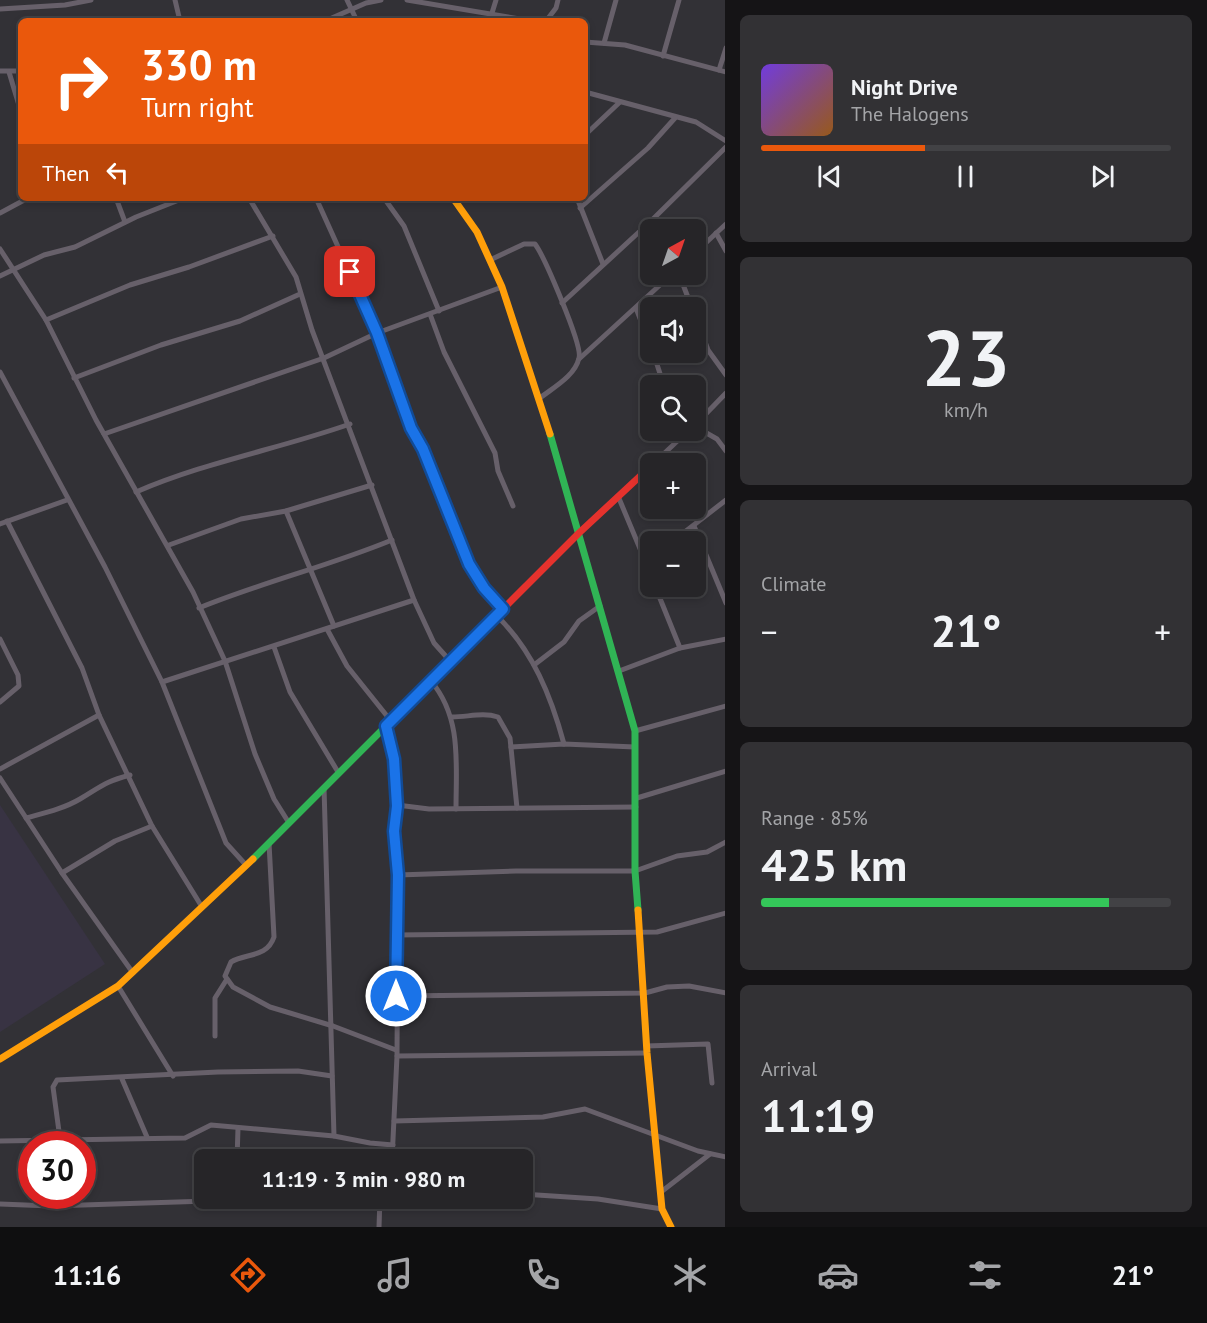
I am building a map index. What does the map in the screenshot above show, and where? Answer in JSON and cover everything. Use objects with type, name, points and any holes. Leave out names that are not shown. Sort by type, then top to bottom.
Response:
[{"type":"street","points":[[0,7],[65,5],[91,0]]},
{"type":"street","points":[[175,0],[179,18]]},
{"type":"street","points":[[347,0],[356,18]]},
{"type":"street","points":[[333,18],[381,0]]},
{"type":"street","points":[[407,0],[517,18]]},
{"type":"street","points":[[492,13],[495,0]]},
{"type":"street","points":[[548,18],[558,0]]},
{"type":"street","points":[[604,43],[616,0]]},
{"type":"street","points":[[663,56],[679,0]]},
{"type":"street","points":[[588,42],[626,45],[725,72]]},
{"type":"street","points":[[718,70],[725,51]]},
{"type":"street","points":[[0,71],[18,71]]},
{"type":"street","points":[[9,72],[18,102]]},
{"type":"street","points":[[588,93],[705,126],[725,140]]},
{"type":"street","points":[[588,132],[620,102]]},
{"type":"street","points":[[588,201],[648,148],[675,118]]},
{"type":"street","points":[[562,303],[651,221],[725,148]]},
{"type":"street","points":[[0,213],[22,201]]},
{"type":"street","points":[[117,201],[125,222]]},
{"type":"street","points":[[0,276],[15,271],[44,255],[75,247],[125,222],[177,201]]},
{"type":"street","points":[[251,201],[296,277],[300,294],[414,600],[434,643],[451,662]]},
{"type":"street","points":[[317,201],[377,333],[411,428],[427,459],[469,564],[484,588],[503,609]]},
{"type":"street","points":[[386,201],[404,226],[439,311]]},
{"type":"street","points":[[455,201],[477,232],[502,287],[540,398],[635,731],[637,798],[635,871],[645,993],[646,1050],[657,1136],[662,1209],[671,1227]]},
{"type":"street","points":[[578,201],[603,264]]},
{"type":"street","points":[[580,208],[588,201]]},
{"type":"street","points":[[706,242],[725,225]]},
{"type":"street","points":[[716,233],[725,249]]},
{"type":"street","points":[[46,320],[130,285],[226,255],[273,236]]},
{"type":"street","points":[[490,260],[524,244],[535,244],[577,341],[579,359]]},
{"type":"street","points":[[0,249],[46,320],[104,434],[169,545],[225,661],[255,754],[274,800],[289,823]]},
{"type":"street","points":[[540,398],[569,375],[579,359],[660,285]]},
{"type":"street","points":[[104,434],[324,358],[377,333],[502,287]]},
{"type":"street","points":[[74,378],[161,345],[240,321],[300,294]]},
{"type":"street","points":[[636,308],[640,318]]},
{"type":"street","points":[[430,315],[444,352],[495,453],[498,471],[513,506]]},
{"type":"street","points":[[706,345],[725,374]]},
{"type":"street","points":[[0,372],[105,567],[162,682],[226,843],[245,864]]},
{"type":"street","points":[[706,415],[725,394]]},
{"type":"street","points":[[136,492],[170,477],[231,458],[296,443],[350,424]]},
{"type":"street","points":[[706,432],[717,439],[725,450]]},
{"type":"street","points":[[664,453],[675,441]]},
{"type":"street","points":[[0,1059],[118,986],[134,973],[269,843],[579,533],[640,476]]},
{"type":"street","points":[[169,545],[241,519],[286,511],[372,485]]},
{"type":"street","points":[[618,496],[640,549]]},
{"type":"street","points":[[0,524],[67,500]]},
{"type":"street","points":[[687,531],[725,501]]},
{"type":"street","points":[[286,511],[334,626]]},
{"type":"street","points":[[8,521],[82,668],[99,715],[152,826],[202,906]]},
{"type":"street","points":[[694,526],[725,601]]},
{"type":"street","points":[[199,608],[264,582],[311,569],[393,540]]},
{"type":"street","points":[[659,597],[680,648]]},
{"type":"street","points":[[162,682],[414,600]]},
{"type":"street","points":[[534,665],[564,642],[579,621],[600,606]]},
{"type":"street","points":[[497,616],[529,653],[555,709],[564,744]]},
{"type":"street","points":[[327,628],[347,666],[389,723],[394,759],[397,806],[394,831],[398,875],[395,935],[397,1053],[393,1149]]},
{"type":"street","points":[[0,639],[18,675],[19,686],[0,702]]},
{"type":"street","points":[[619,671],[680,648],[725,639]]},
{"type":"street","points":[[274,647],[290,692],[338,772]]},
{"type":"street","points":[[431,681],[445,697],[452,717],[456,742],[456,809]]},
{"type":"street","points":[[635,731],[725,706]]},
{"type":"street","points":[[452,717],[470,718],[482,714],[498,717],[510,738],[517,808]]},
{"type":"street","points":[[0,769],[99,715]]},
{"type":"street","points":[[510,747],[564,744],[636,747]]},
{"type":"street","points":[[637,798],[725,771]]},
{"type":"street","points":[[26,818],[54,811],[80,799],[104,782],[130,776]]},
{"type":"street","points":[[0,778],[62,873],[134,973]]},
{"type":"street","points":[[324,787],[333,1026],[334,1136]]},
{"type":"street","points":[[397,806],[456,809],[636,807]]},
{"type":"street","points":[[62,873],[115,841],[152,826]]},
{"type":"street","points":[[398,875],[516,871],[635,871],[677,856],[706,852],[725,842]]},
{"type":"street","points":[[269,843],[272,943],[263,952],[231,962],[225,976],[232,987],[270,1007],[333,1026],[397,1053],[646,1050],[708,1044],[712,1083]]},
{"type":"street","points":[[395,935],[657,932],[725,913]]},
{"type":"street","points":[[215,1036],[215,998],[227,979]]},
{"type":"street","points":[[118,986],[173,1076]]},
{"type":"street","points":[[396,996],[645,993],[667,987],[689,986],[725,993]]},
{"type":"street","points":[[59,1131],[53,1087],[57,1080],[122,1079],[218,1072],[298,1071],[332,1076]]},
{"type":"street","points":[[122,1079],[147,1137]]},
{"type":"street","points":[[394,1121],[543,1117],[585,1109],[657,1136],[725,1157]]},
{"type":"street","points":[[96,1138],[185,1138],[211,1125],[334,1136],[393,1145]]},
{"type":"street","points":[[237,1149],[238,1128]]},
{"type":"street","points":[[0,1141],[18,1140]]},
{"type":"street","points":[[661,1192],[710,1154]]},
{"type":"street","points":[[533,1195],[598,1199],[662,1209]]},
{"type":"street","points":[[0,1204],[51,1206],[194,1201]]},
{"type":"street","points":[[379,1227],[380,1209]]},
{"type":"shaded area","points":[[0,805],[105,964],[0,1032]]},
{"type":"traffic: fast","points":[[550,434],[635,731],[635,871],[638,910]]},
{"type":"traffic: fast","points":[[253,859],[418,694]]},
{"type":"traffic: slow","points":[[455,201],[477,232],[502,287],[550,434]]},
{"type":"traffic: slow","points":[[0,1059],[118,986],[253,859]]},
{"type":"traffic: slow","points":[[638,910],[647,1053],[662,1209],[671,1227]]},
{"type":"traffic: jam","points":[[418,694],[579,533],[640,476]]},
{"type":"route","points":[[350,272],[377,333],[399,399],[457,529],[469,564],[484,588],[503,609],[386,726],[394,759],[397,806],[394,831],[398,875],[395,935],[396,996]]}]
